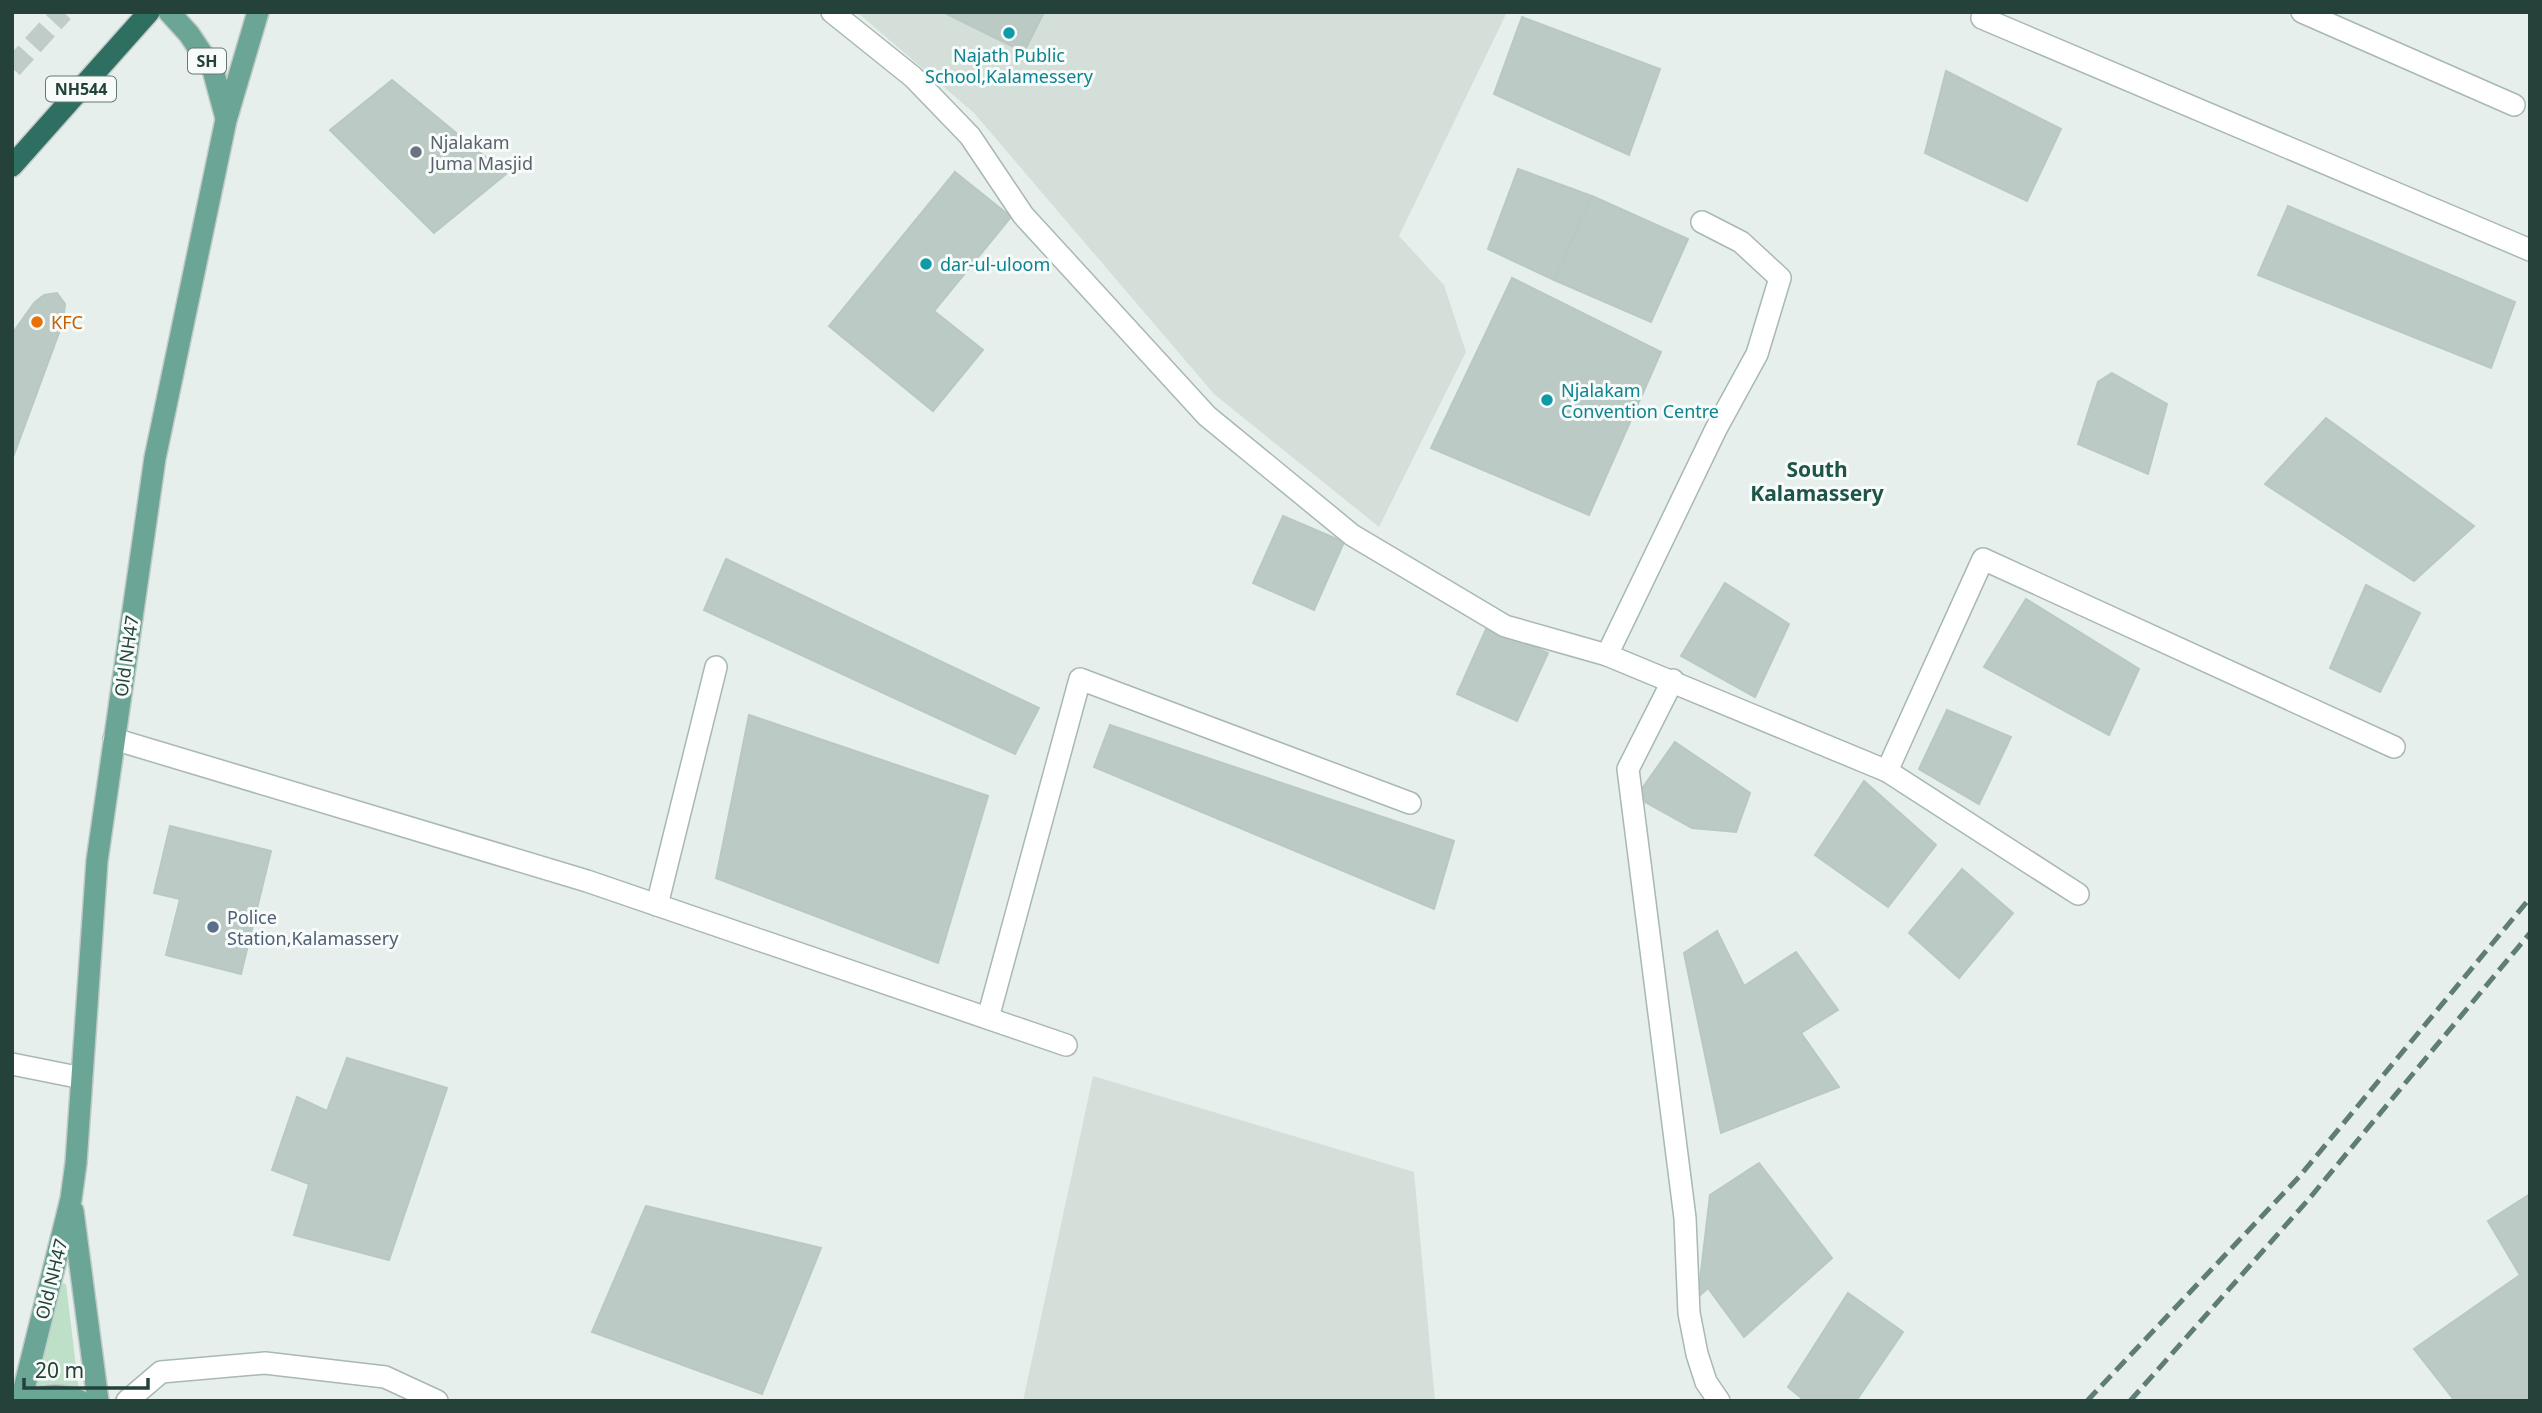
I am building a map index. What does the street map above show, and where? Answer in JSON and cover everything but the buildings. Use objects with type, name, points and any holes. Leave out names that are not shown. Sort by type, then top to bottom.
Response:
[{"type":"highway","name":"NH544","points":[[12,166],[149,12]]},
{"type":"main road","name":"SH","points":[[169,12],[189,34],[213,70],[226,120]]},
{"type":"main road","name":"SH","points":[[226,120],[258,12]]},
{"type":"main road","name":"Old NH47","points":[[21,1401],[71,1199],[97,861],[114,738],[155,458],[226,120]]},
{"type":"main road","name":"Old NH47","points":[[71,1199],[98,1401]]},
{"type":"main road","points":[[30,1401],[38,1397],[55,1396],[80,1401]]},
{"type":"street","points":[[832,12],[913,77],[970,136],[1023,215],[1207,416],[1352,535],[1506,626],[1607,655],[1673,680],[1887,771],[2078,894]]},
{"type":"street","points":[[1985,12],[1982,18],[2530,250]]},
{"type":"street","points":[[2302,12],[2514,105]]},
{"type":"street","points":[[1607,655],[1716,429],[1757,354],[1780,278],[1741,242],[1702,222]]},
{"type":"street","points":[[1887,771],[1983,559],[2393,747]]},
{"type":"street","points":[[657,905],[716,667]]},
{"type":"street","points":[[988,1018],[1080,679],[1410,803]]},
{"type":"street","points":[[1673,680],[1628,769],[1685,1218],[1689,1313],[1706,1382],[1719,1401]]},
{"type":"street","points":[[114,738],[587,881],[1066,1045]]},
{"type":"street","points":[[12,1064],[82,1078]]},
{"type":"street","points":[[127,1401],[161,1372],[265,1363],[385,1377],[437,1401]]},
{"type":"shaded area","points":[[857,12],[1507,12],[1399,236],[1444,285],[1466,352],[1379,527],[1214,394],[974,113]]},
{"type":"shaded area","points":[[1093,1076],[1414,1172],[1435,1401],[1023,1401]]},
{"type":"green space","points":[[60,1283],[66,1284],[79,1391],[55,1384],[32,1389]]},
{"type":"tunnel","points":[[12,68],[63,12]]},
{"type":"railway","points":[[2087,1401],[2299,1177],[2530,898]]},
{"type":"railway","points":[[2130,1401],[2308,1200],[2530,933]]},
{"type":"place","name":"Najath Public School,Kalamessery","points":[[1009,33]]},
{"type":"place","name":"Njalakam Juma Masjid","points":[[416,152]]},
{"type":"place","name":"dar-ul-uloom","points":[[926,264]]},
{"type":"place","name":"KFC","points":[[37,322]]},
{"type":"place","name":"Njalakam Convention Centre","points":[[1547,400]]},
{"type":"place","name":"Police Station,Kalamassery","points":[[213,927]]},
{"type":"district","name":"South Kalamassery","points":[[1817,481]]}]
